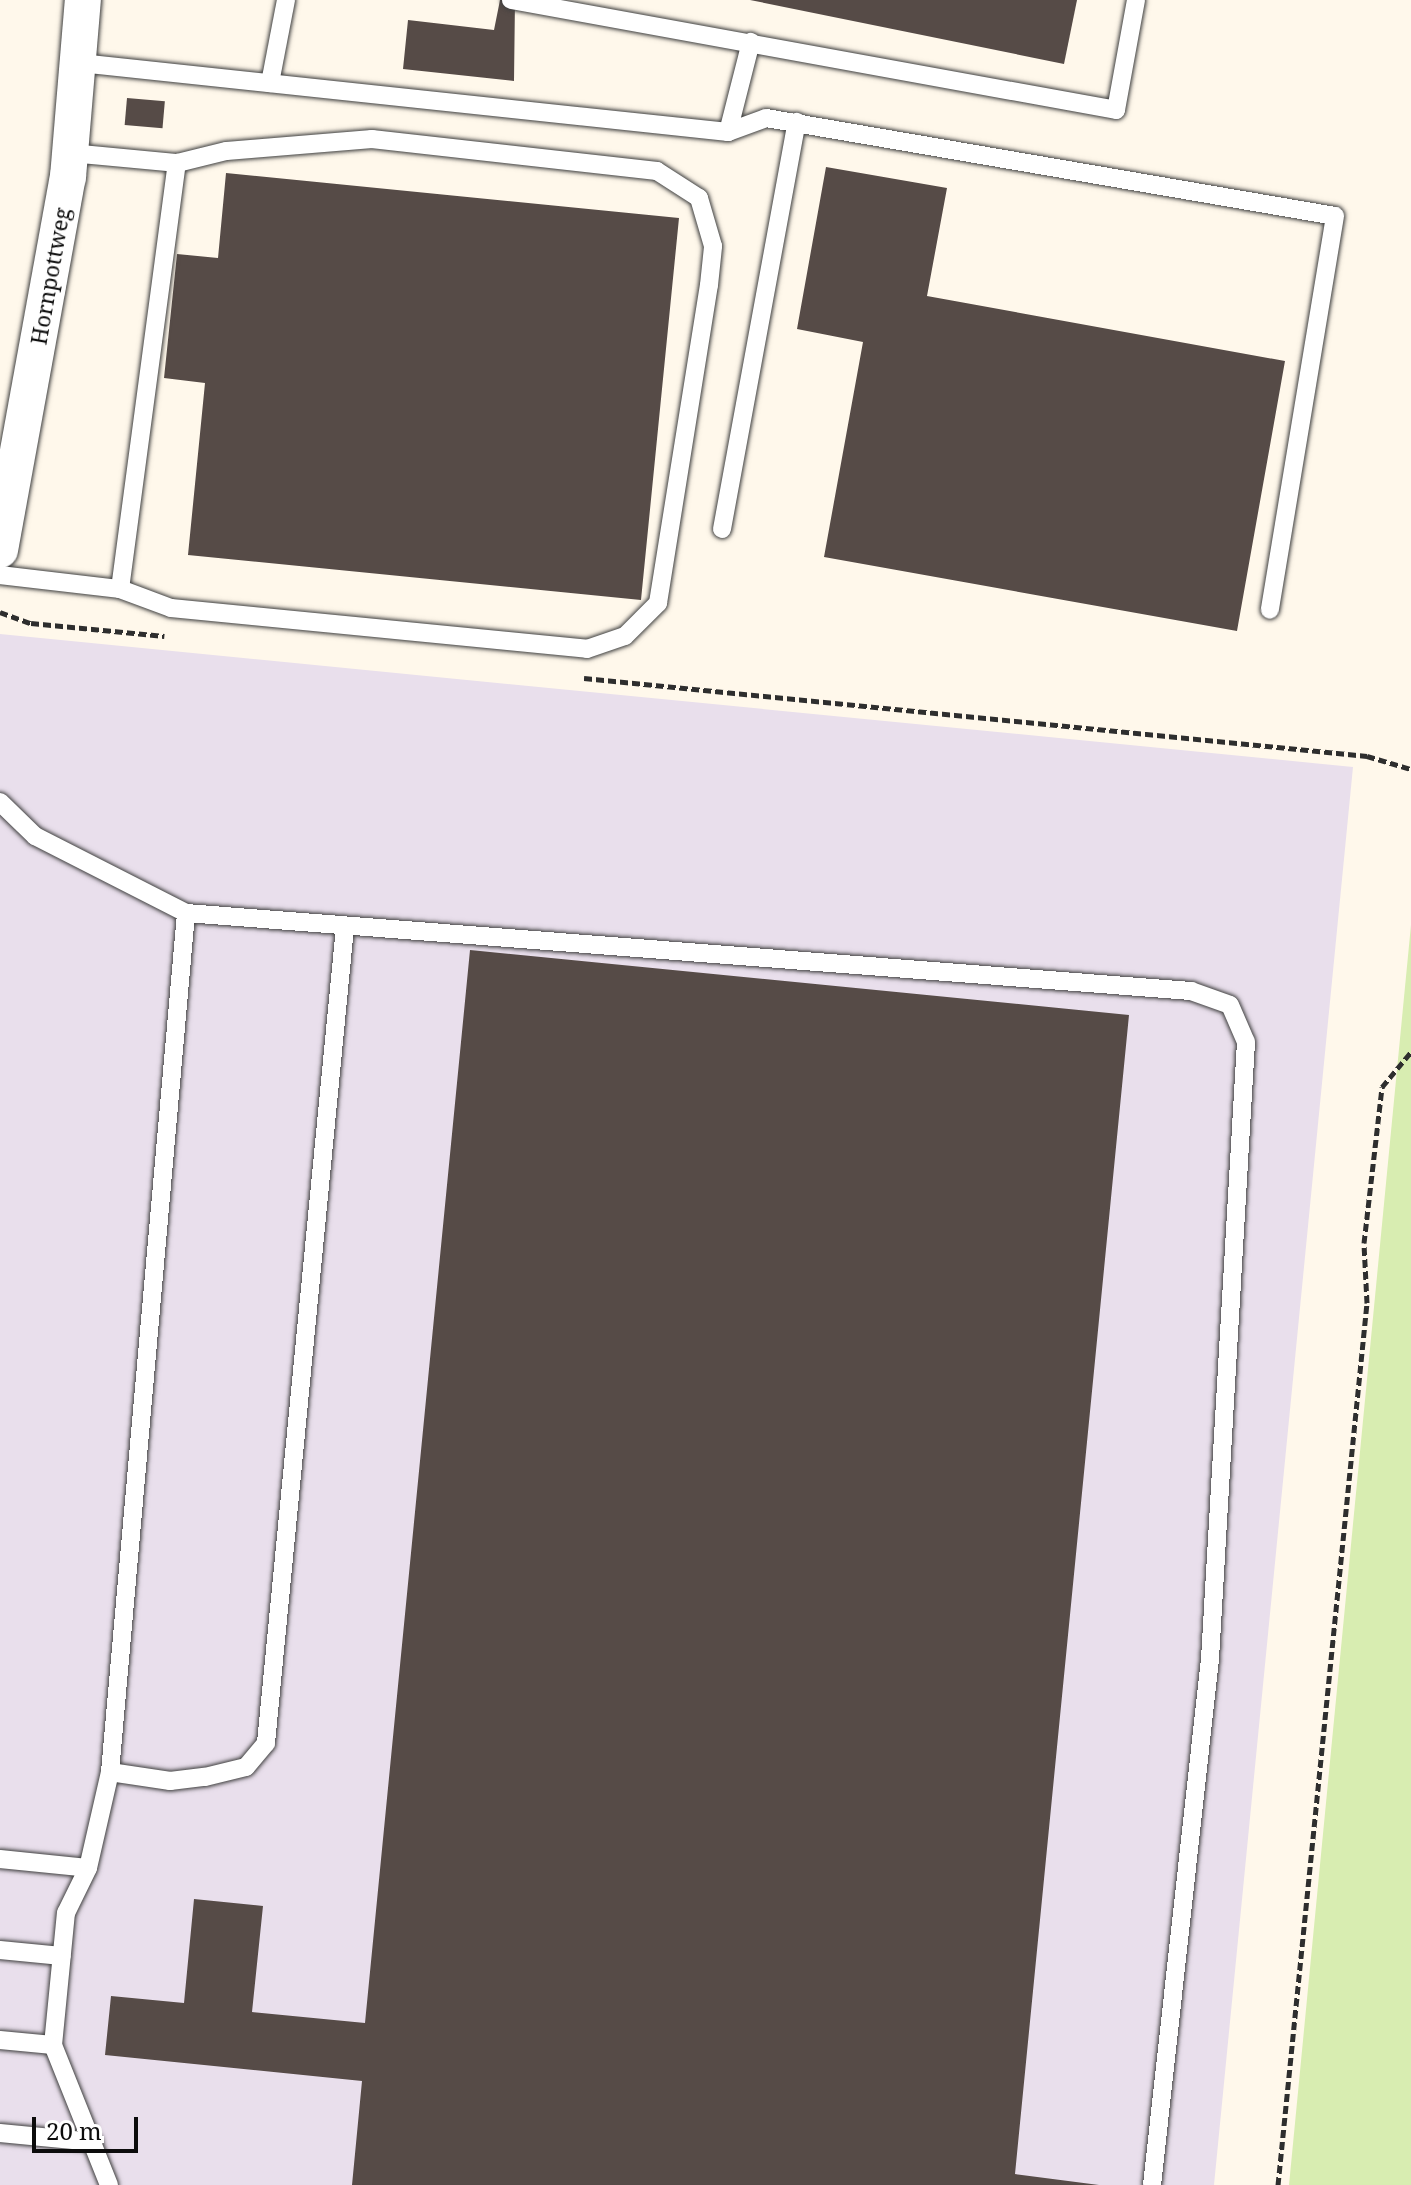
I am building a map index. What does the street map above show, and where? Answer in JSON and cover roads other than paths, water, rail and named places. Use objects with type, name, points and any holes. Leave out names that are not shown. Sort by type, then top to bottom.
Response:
[{"type":"street","name":"Hornpottweg","points":[[0,550],[12,435],[71,153],[83,0]]},
{"type":"lane","points":[[270,83],[286,0]]},
{"type":"lane","points":[[511,0],[1116,110],[1136,0]]},
{"type":"lane","points":[[728,132],[751,42]]},
{"type":"lane","points":[[80,63],[728,132],[766,118],[1335,216],[1270,610]]},
{"type":"lane","points":[[722,529],[797,122]]},
{"type":"lane","points":[[0,575],[120,589],[171,608],[571,647],[625,636],[658,603],[713,246],[699,198],[657,171],[372,139],[226,151],[177,163],[71,153]]},
{"type":"lane","points":[[120,589],[177,163]]},
{"type":"lane","points":[[0,802],[35,836],[186,913],[1191,991],[1230,1005],[1246,1042],[1210,1659],[1152,2185]]},
{"type":"lane","points":[[109,2185],[53,2045],[66,1913],[88,1868],[110,1772],[186,913]]},
{"type":"lane","points":[[110,1772],[170,1781],[205,1777],[246,1767],[266,1743],[345,927]]},
{"type":"lane","points":[[0,1859],[88,1868]]},
{"type":"lane","points":[[0,1950],[62,1956]]},
{"type":"lane","points":[[0,2040],[53,2045]]},
{"type":"lane","points":[[0,2133],[94,2142]]}]
